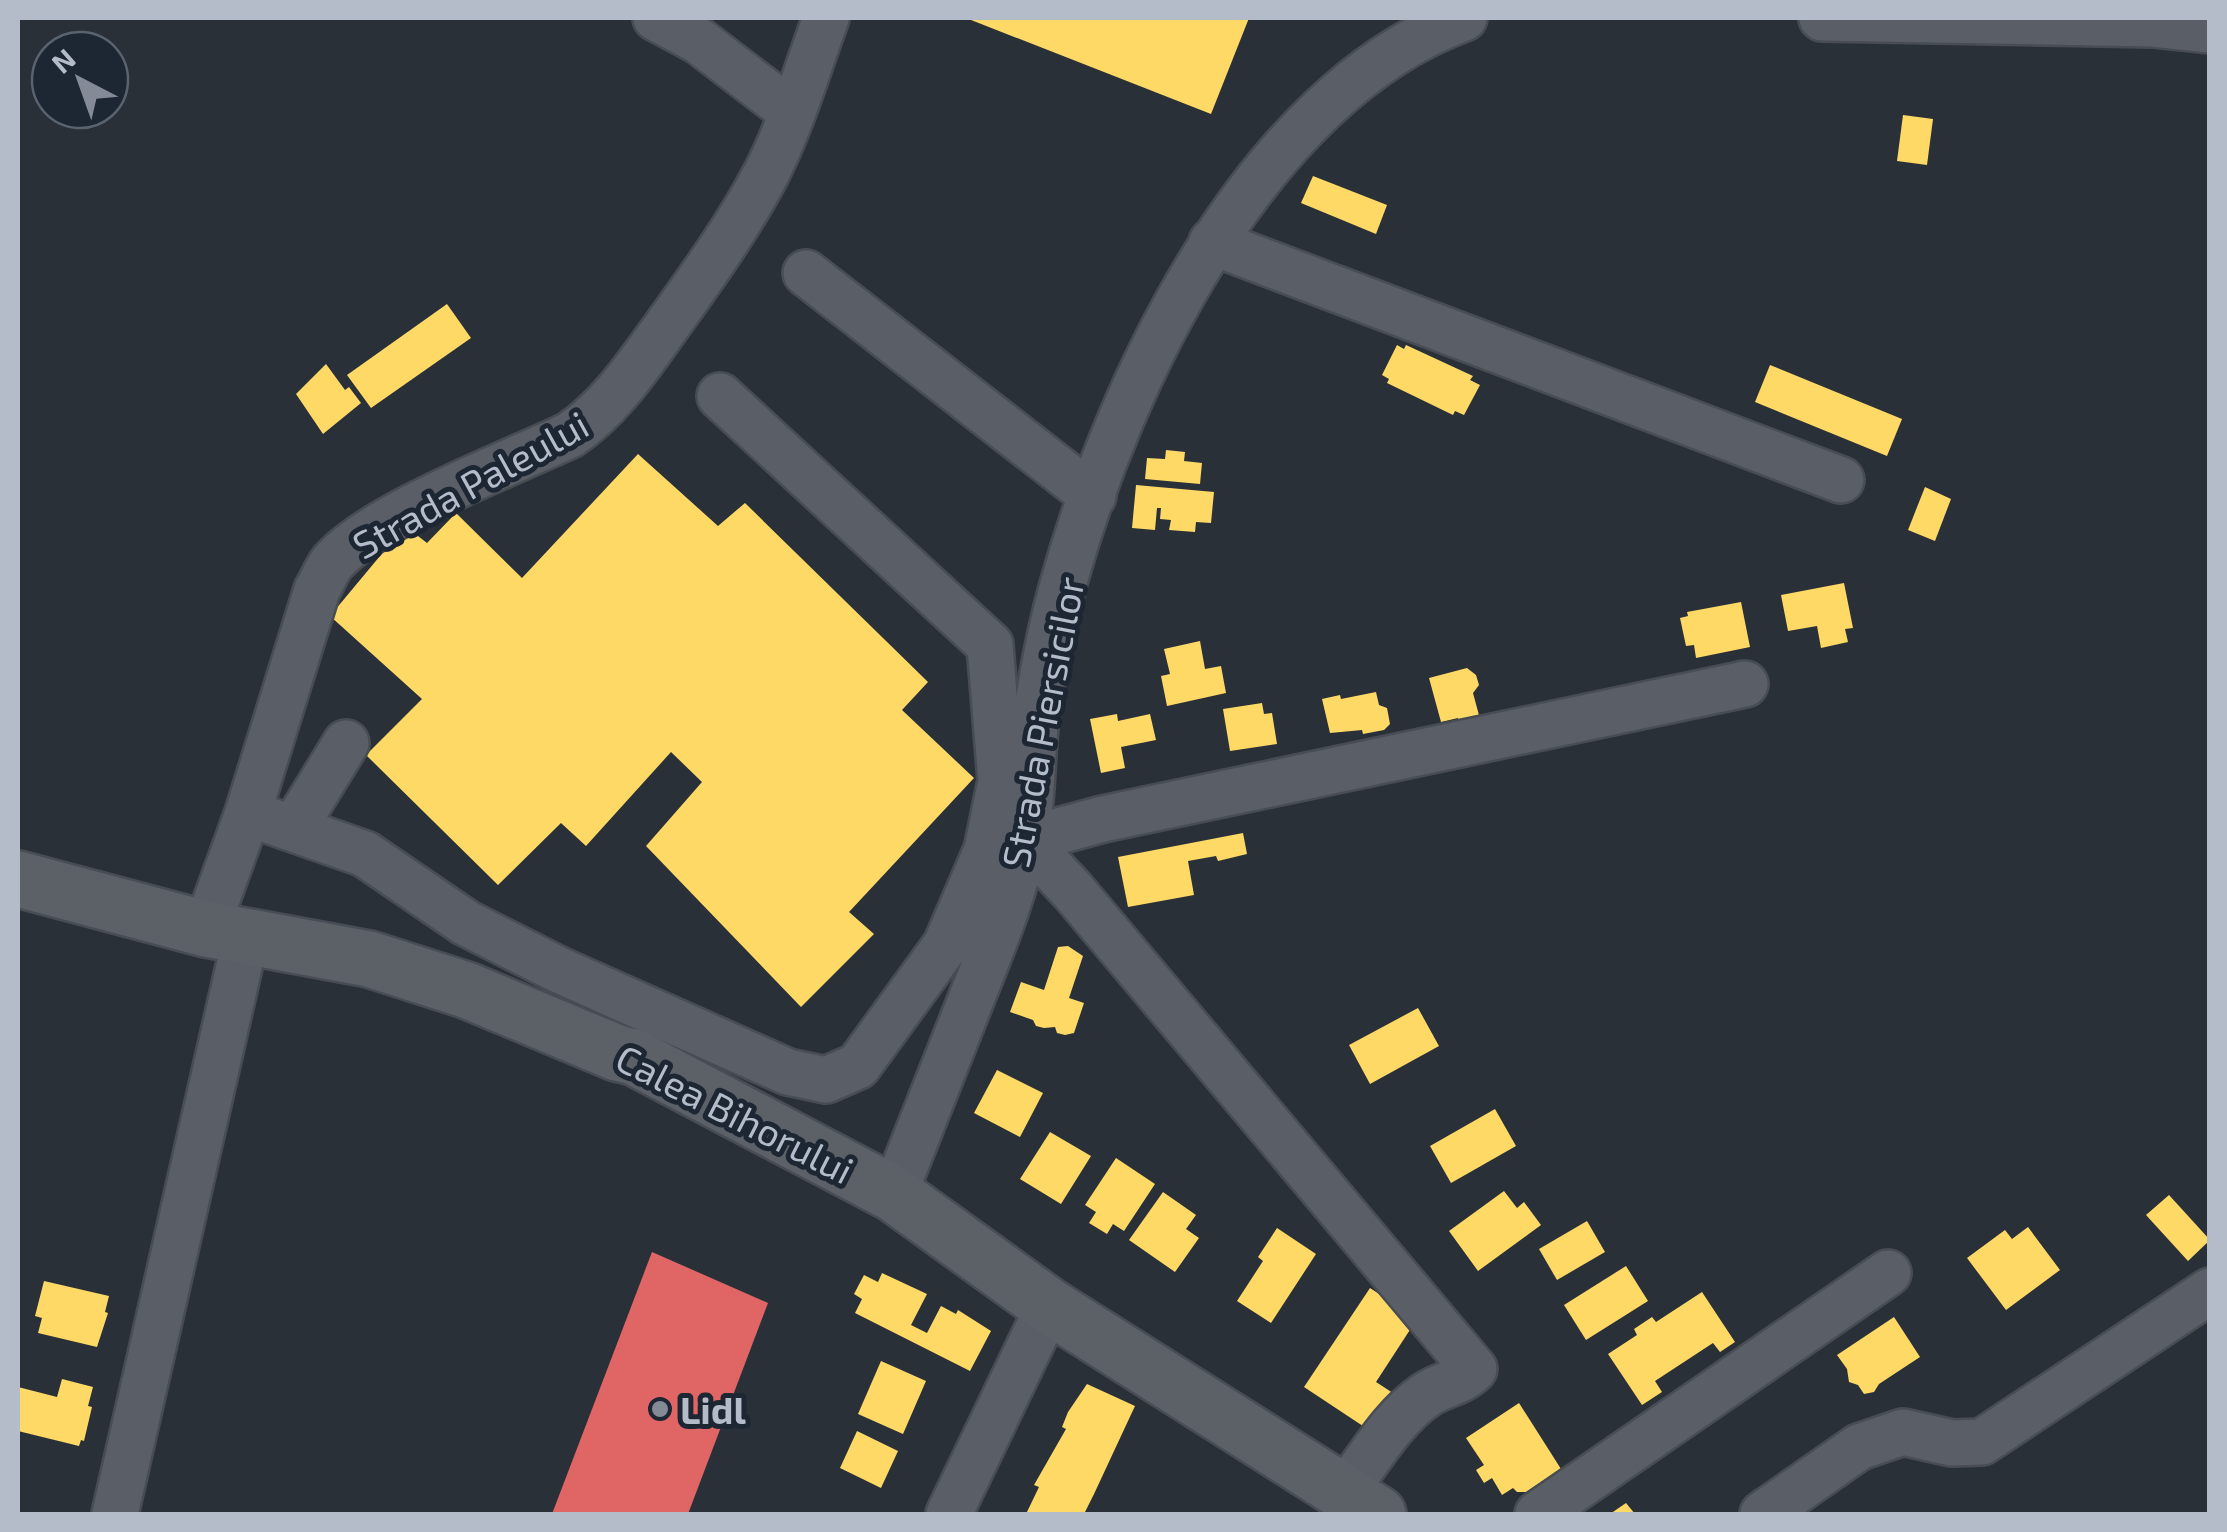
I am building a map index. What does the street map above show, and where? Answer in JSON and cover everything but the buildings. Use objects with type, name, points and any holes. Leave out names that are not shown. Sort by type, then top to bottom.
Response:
[{"type":"main road","name":"Calea Bihorului","points":[[18,879],[226,932],[369,958],[466,990],[617,1053],[634,1056],[894,1194],[1049,1306],[1361,1503]]},
{"type":"street","points":[[656,18],[699,41],[792,112]]},
{"type":"street","name":"Strada Paleului","points":[[114,1514],[248,814],[317,590],[332,563],[363,536],[570,435],[593,420],[639,365],[730,238],[767,172],[826,18]]},
{"type":"street","name":"Strada Piersicilor","points":[[894,1194],[992,946],[1025,840],[1036,718],[1063,586],[1118,428],[1167,326],[1212,242],[1284,146],[1354,78],[1414,38],[1464,18]]},
{"type":"street","points":[[1822,18],[2153,24],[2210,30]]},
{"type":"street","points":[[1212,242],[1841,480]]},
{"type":"street","points":[[806,273],[1094,496]]},
{"type":"street","points":[[248,814],[365,854],[466,923],[558,970],[788,1072],[826,1080],[858,1066],[946,944],[987,850],[1001,782],[990,645],[720,396]]},
{"type":"street","points":[[1361,1503],[1403,1416],[1429,1393],[1450,1386],[1474,1369],[1073,891],[1025,840],[1102,819],[1745,684]]},
{"type":"street","points":[[294,828],[346,743]]},
{"type":"street","points":[[1538,1514],[1888,1273]]},
{"type":"street","points":[[1763,1514],[1859,1447],[1903,1432],[1952,1444],[1982,1442],[2210,1291]]},
{"type":"street","points":[[950,1514],[1049,1306]]},
{"type":"place","name":"Lidl","points":[[660,1409]]}]
